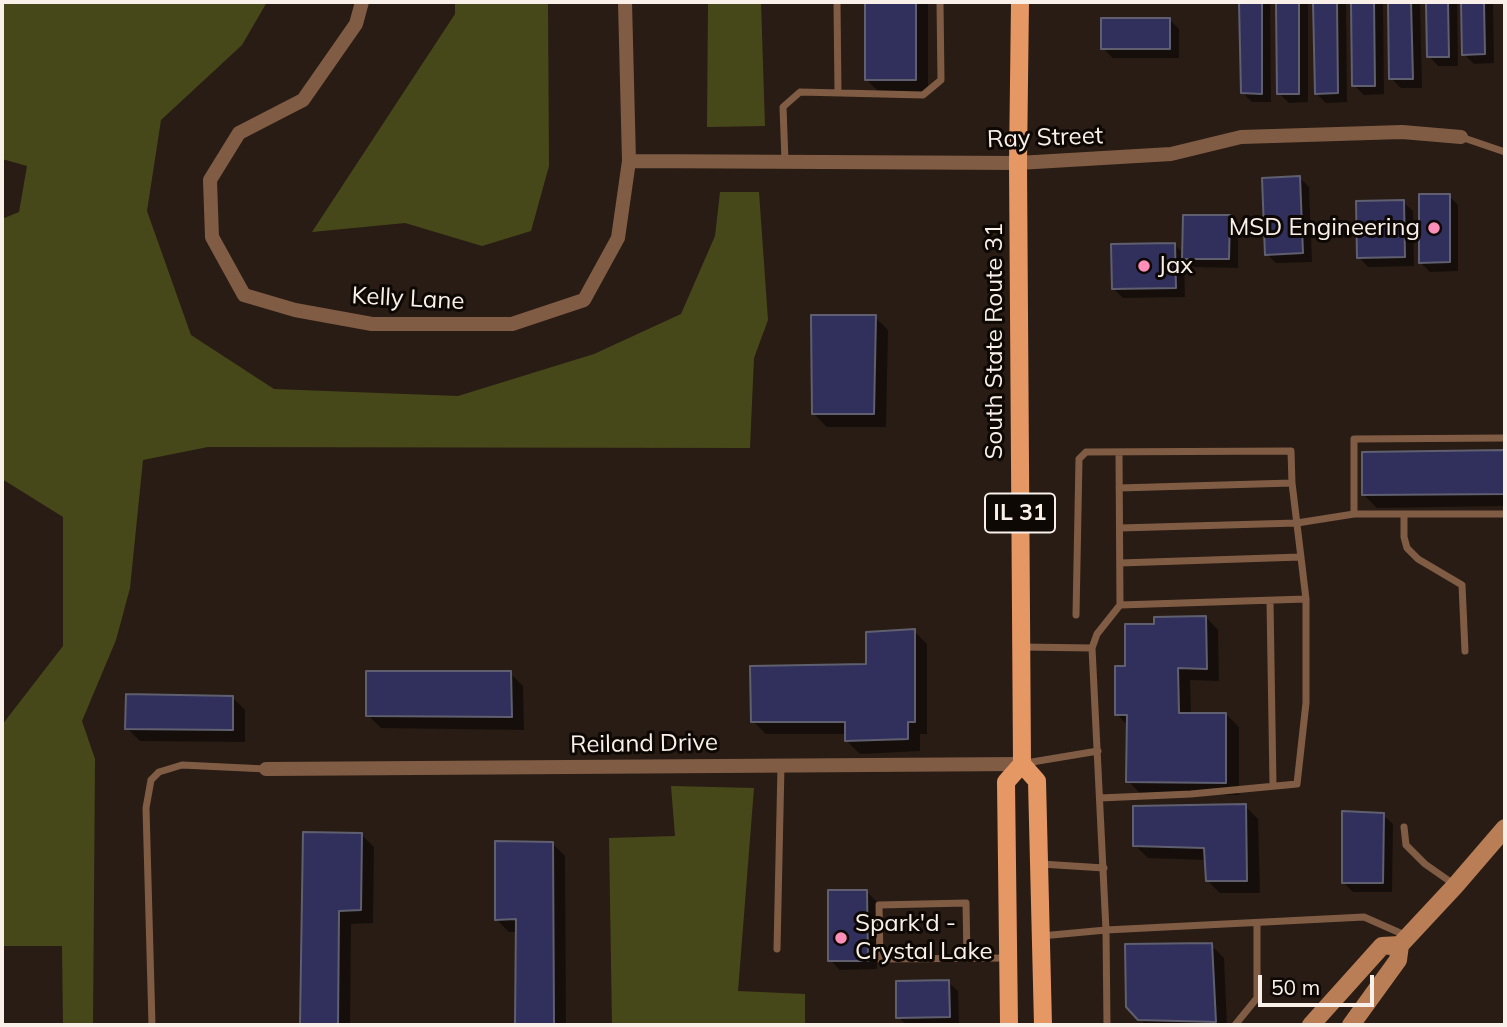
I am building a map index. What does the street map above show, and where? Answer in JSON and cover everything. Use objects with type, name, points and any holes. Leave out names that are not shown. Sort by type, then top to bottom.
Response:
[{"type":"main road","name":"South State Route 31","points":[[1009,1025],[1006,782],[1021,764],[1018,163],[1020,2]]},
{"type":"main road","name":"South State Route 31","points":[[1021,764],[1037,781],[1043,1025]]},
{"type":"main road","points":[[1351,1025],[1398,960],[1404,940],[1505,828]]},
{"type":"main road","points":[[1311,1025],[1382,946],[1404,940]]},
{"type":"street","name":"Kelly Lane","points":[[362,2],[356,24],[303,100],[239,133],[210,180],[212,237],[244,295],[295,310],[372,324],[512,324],[584,300],[618,238],[629,161],[625,2]]},
{"type":"street","name":"Ray Street","points":[[629,161],[1018,163],[1171,154],[1241,137],[1402,132],[1461,136]]},
{"type":"street","name":"Reiland Drive","points":[[266,769],[1021,764]]},
{"type":"lane","points":[[837,2],[838,93]]},
{"type":"lane","points":[[785,162],[783,107],[800,92],[923,95],[941,80],[940,2]]},
{"type":"lane","points":[[1461,136],[1505,152]]},
{"type":"lane","points":[[1354,514],[1354,439],[1505,438]]},
{"type":"lane","points":[[1076,615],[1079,459],[1086,452],[1292,451],[1292,483],[1306,599],[1306,703],[1297,784],[1191,794],[1100,797]]},
{"type":"lane","points":[[1107,1025],[1104,868],[1092,648],[1097,634],[1120,605],[1119,452]]},
{"type":"lane","points":[[1119,488],[1292,483]]},
{"type":"lane","points":[[1120,528],[1297,523],[1354,514],[1505,513]]},
{"type":"lane","points":[[1404,514],[1407,548],[1418,559],[1462,585],[1465,651]]},
{"type":"lane","points":[[1120,563],[1301,557]]},
{"type":"lane","points":[[1120,605],[1306,599]]},
{"type":"lane","points":[[1270,601],[1273,785]]},
{"type":"lane","points":[[1021,647],[1092,648]]},
{"type":"lane","points":[[1021,764],[1098,751]]},
{"type":"lane","points":[[152,1025],[146,808],[151,780],[159,772],[182,765],[266,769]]},
{"type":"lane","points":[[777,949],[781,765]]},
{"type":"lane","points":[[1404,827],[1406,845],[1425,864],[1455,886]]},
{"type":"lane","points":[[1038,864],[1104,868]]},
{"type":"lane","points":[[967,958],[966,903],[879,905],[880,959],[1009,958]]},
{"type":"lane","points":[[1041,936],[1106,930],[1364,917],[1404,940]]},
{"type":"lane","points":[[1235,1025],[1257,998],[1257,922]]},
{"type":"shaded area","points":[[2,2],[267,2],[242,45],[161,120],[147,211],[191,335],[274,389],[458,396],[594,354],[681,314],[715,236],[720,192],[759,192],[768,320],[754,358],[750,448],[208,447],[143,460],[130,588],[116,640],[82,721],[95,759],[93,1025],[63,1025],[62,946],[2,946],[2,725],[63,646],[63,517],[2,479],[2,219],[19,212],[27,166],[2,159]]},
{"type":"shaded area","points":[[455,2],[548,2],[549,166],[531,231],[482,246],[405,223],[312,232],[455,14]]},
{"type":"shaded area","points":[[708,2],[761,2],[765,126],[707,127]]},
{"type":"shaded area","points":[[671,786],[754,788],[738,991],[805,994],[805,1025],[612,1025],[609,838],[675,836]]},
{"type":"building","points":[[865,2],[916,2],[916,80],[865,80]]},
{"type":"building","points":[[1239,2],[1262,2],[1262,94],[1241,93]]},
{"type":"building","points":[[1276,2],[1299,2],[1299,94],[1277,94]]},
{"type":"building","points":[[1313,2],[1337,2],[1338,93],[1315,94]]},
{"type":"building","points":[[1351,2],[1374,2],[1375,86],[1352,86]]},
{"type":"building","points":[[1388,2],[1411,2],[1413,79],[1389,79]]},
{"type":"building","points":[[1426,2],[1448,2],[1449,57],[1427,57]]},
{"type":"building","points":[[1461,2],[1484,2],[1485,54],[1462,55]]},
{"type":"building","points":[[1101,18],[1170,18],[1170,49],[1101,49]]},
{"type":"building","points":[[1300,176],[1303,253],[1265,255],[1262,178]]},
{"type":"building","name":"MSD Engineering","points":[[1419,194],[1450,194],[1450,262],[1419,263]]},
{"type":"building","points":[[1404,200],[1405,257],[1357,258],[1356,201]]},
{"type":"building","points":[[1183,215],[1230,215],[1229,259],[1182,259]]},
{"type":"building","name":"Jax","points":[[1175,243],[1176,288],[1112,289],[1111,244]]},
{"type":"building","points":[[811,315],[876,315],[874,414],[812,414]]},
{"type":"building","points":[[1505,450],[1505,494],[1362,495],[1362,452]]},
{"type":"building","points":[[1206,616],[1207,669],[1178,668],[1179,713],[1226,713],[1226,783],[1126,782],[1127,715],[1115,715],[1115,666],[1125,666],[1125,624],[1154,624],[1154,617]]},
{"type":"building","points":[[915,629],[915,722],[908,722],[908,739],[845,741],[845,722],[751,722],[750,666],[866,664],[866,632]]},
{"type":"building","points":[[366,671],[511,671],[512,717],[366,716]]},
{"type":"building","points":[[126,694],[233,696],[233,730],[125,729]]},
{"type":"building","points":[[1246,804],[1247,881],[1206,881],[1204,848],[1133,846],[1133,806]]},
{"type":"building","points":[[1342,811],[1384,813],[1383,883],[1342,883]]},
{"type":"building","points":[[303,832],[362,833],[361,910],[339,911],[338,1025],[300,1025]]},
{"type":"building","points":[[495,841],[553,842],[554,1025],[515,1025],[516,919],[495,920]]},
{"type":"building","points":[[828,890],[867,890],[868,961],[828,961]]},
{"type":"building","points":[[1212,943],[1216,1022],[1138,1020],[1126,1007],[1125,944]]},
{"type":"building","points":[[949,980],[950,1017],[896,1018],[896,981]]},
{"type":"place","name":"MSD Engineering","points":[[1434,228]]},
{"type":"place","name":"Jax","points":[[1144,266]]},
{"type":"place","name":"Spark'd - Crystal Lake","points":[[841,938]]}]
